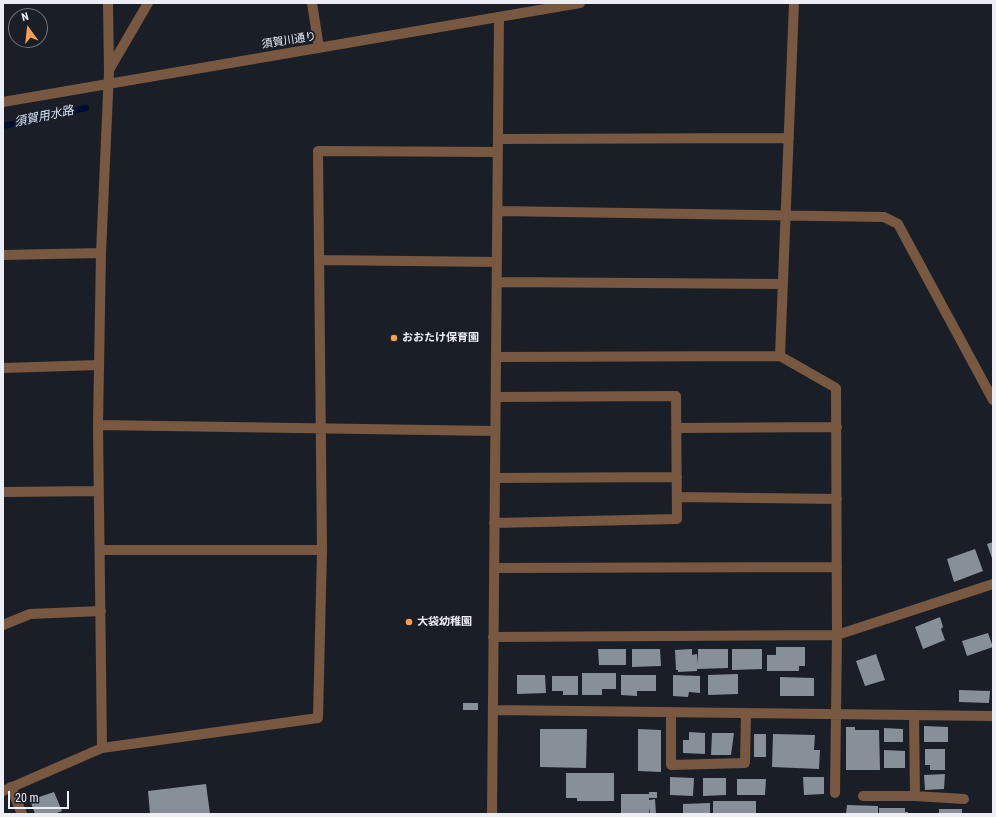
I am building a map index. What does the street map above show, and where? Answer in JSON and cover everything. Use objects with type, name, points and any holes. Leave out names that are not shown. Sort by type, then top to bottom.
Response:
[{"type":"street","points":[[102,748],[98,425],[101,253],[109,70],[108,3]]},
{"type":"street","points":[[109,70],[148,3]]},
{"type":"street","points":[[312,3],[320,48]]},
{"type":"street","name":"須賀川通り","points":[[3,102],[580,3]]},
{"type":"street","points":[[780,356],[794,3]]},
{"type":"street","points":[[492,814],[499,18]]},
{"type":"street","points":[[498,139],[789,138]]},
{"type":"street","points":[[22,814],[7,789],[102,748],[318,718],[322,550],[318,151],[498,152]]},
{"type":"street","points":[[498,210],[884,217],[898,224],[993,400]]},
{"type":"street","points":[[3,255],[101,253]]},
{"type":"street","points":[[319,260],[497,262]]},
{"type":"street","points":[[497,282],[783,284]]},
{"type":"street","points":[[496,357],[780,356],[836,388],[837,635],[835,793]]},
{"type":"street","points":[[3,368],[99,366]]},
{"type":"street","points":[[494,523],[677,519],[676,396],[496,397]]},
{"type":"street","points":[[98,425],[495,431]]},
{"type":"street","points":[[676,428],[837,427]]},
{"type":"street","points":[[495,478],[677,477]]},
{"type":"street","points":[[3,492],[99,492]]},
{"type":"street","points":[[677,498],[837,499]]},
{"type":"street","points":[[100,550],[322,550]]},
{"type":"street","points":[[494,568],[837,567]]},
{"type":"street","points":[[493,637],[837,635],[993,584]]},
{"type":"street","points":[[3,625],[30,614],[101,611]]},
{"type":"street","points":[[493,710],[671,714],[746,713],[993,716]]},
{"type":"street","points":[[671,714],[671,765],[745,763],[746,713]]},
{"type":"street","points":[[914,715],[915,796]]},
{"type":"street","points":[[863,796],[915,796],[964,799]]},
{"type":"building","points":[[993,542],[993,561],[987,544]]},
{"type":"building","points":[[975,549],[983,571],[954,582],[947,559]]},
{"type":"building","points":[[940,617],[943,627],[941,629],[945,640],[923,649],[915,627]]},
{"type":"building","points":[[988,633],[993,647],[967,656],[962,641]]},
{"type":"building","points":[[776,647],[805,647],[805,666],[799,666],[799,671],[767,671],[767,655],[776,655]]},
{"type":"building","points":[[598,649],[626,649],[626,665],[599,665]]},
{"type":"building","points":[[632,649],[660,649],[661,666],[632,667]]},
{"type":"building","points":[[692,649],[692,655],[697,654],[698,664],[698,649],[728,649],[728,668],[697,669],[697,671],[678,672],[678,670],[676,670],[675,650]]},
{"type":"building","points":[[732,649],[762,649],[762,669],[732,670]]},
{"type":"building","points":[[876,654],[885,680],[865,686],[856,661]]},
{"type":"building","points":[[582,673],[616,673],[616,689],[602,689],[602,695],[582,695]]},
{"type":"building","points":[[738,674],[738,694],[708,695],[708,675]]},
{"type":"building","points":[[517,675],[545,675],[546,693],[517,694]]},
{"type":"building","points":[[621,675],[656,675],[656,691],[637,691],[637,696],[621,695]]},
{"type":"building","points":[[673,675],[700,676],[700,693],[689,692],[688,697],[673,696]]},
{"type":"building","points":[[552,676],[578,676],[578,695],[563,695],[563,691],[552,691]]},
{"type":"building","points":[[780,677],[814,678],[814,696],[780,696]]},
{"type":"building","points":[[959,690],[990,691],[989,703],[959,702]]},
{"type":"building","points":[[463,703],[478,703],[478,710],[463,710]]},
{"type":"building","points":[[924,726],[948,727],[948,742],[924,742]]},
{"type":"building","points":[[846,727],[855,727],[855,730],[879,730],[880,770],[846,770]]},
{"type":"building","points":[[884,728],[903,729],[903,742],[884,742]]},
{"type":"building","points":[[540,729],[587,729],[586,768],[540,767]]},
{"type":"building","points":[[638,729],[661,730],[661,772],[638,771]]},
{"type":"building","points":[[689,732],[705,733],[705,754],[683,753],[683,740],[689,740]]},
{"type":"building","points":[[712,733],[734,733],[731,755],[711,755]]},
{"type":"building","points":[[754,734],[766,734],[766,757],[754,757]]},
{"type":"building","points":[[773,734],[815,735],[814,750],[820,750],[819,769],[772,767]]},
{"type":"building","points":[[925,749],[945,749],[945,770],[930,770],[930,765],[925,765]]},
{"type":"building","points":[[884,750],[905,751],[905,768],[884,768]]},
{"type":"building","points":[[566,773],[614,773],[614,801],[577,801],[577,798],[566,798]]},
{"type":"building","points":[[945,774],[944,789],[925,790],[924,775]]},
{"type":"building","points":[[670,777],[694,778],[693,796],[670,795]]},
{"type":"building","points":[[803,777],[824,777],[824,794],[804,795]]},
{"type":"building","points":[[703,778],[726,778],[726,795],[703,796]]},
{"type":"building","points":[[737,779],[766,779],[765,795],[737,795]]},
{"type":"building","points":[[206,784],[210,814],[150,814],[148,791]]},
{"type":"building","points":[[54,792],[62,811],[54,814],[35,814],[30,800]]},
{"type":"building","points":[[649,792],[657,792],[657,798],[649,798],[649,800],[655,799],[656,814],[650,814],[650,808],[649,814],[621,814],[621,794],[649,794]]},
{"type":"building","points":[[713,801],[756,801],[756,814],[713,814]]},
{"type":"building","points":[[710,803],[710,814],[683,814],[683,804]]},
{"type":"building","points":[[847,805],[878,806],[878,814],[846,814]]},
{"type":"building","points":[[879,808],[905,808],[905,812],[908,812],[908,814],[879,814]]},
{"type":"building","points":[[939,809],[962,809],[962,814],[939,814]]},
{"type":"waterway","name":"須賀用水路","points":[[3,126],[86,108]]},
{"type":"place","name":"おおたけ保育園","points":[[394,338]]},
{"type":"place","name":"大袋幼稚園","points":[[409,622]]}]
